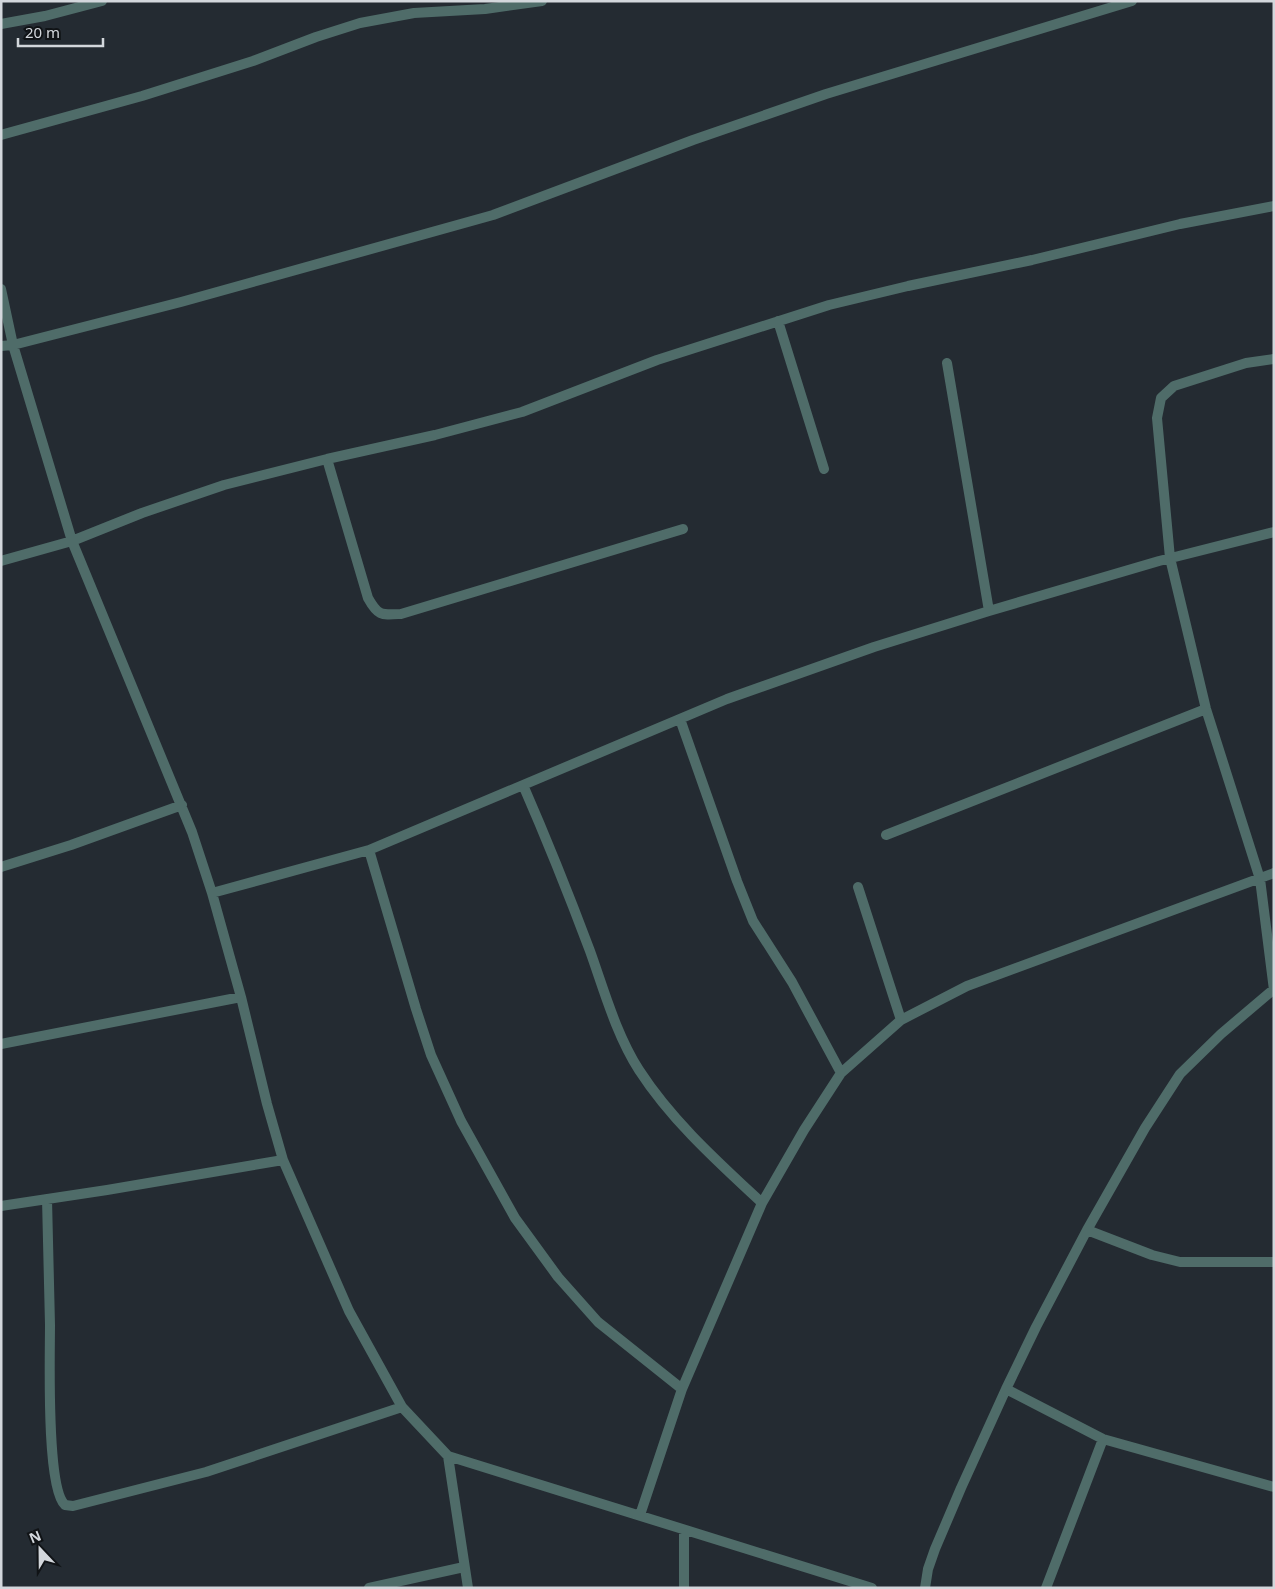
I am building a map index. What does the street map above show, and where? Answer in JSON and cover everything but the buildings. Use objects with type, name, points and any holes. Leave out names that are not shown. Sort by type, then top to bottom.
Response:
[{"type":"street","points":[[1,24],[45,16],[102,1]]},
{"type":"street","points":[[1,135],[151,93],[254,61],[316,37],[360,23],[414,13],[485,9],[541,1]]},
{"type":"street","points":[[1,346],[181,302],[494,215],[693,140],[826,94],[1132,1]]},
{"type":"street","points":[[1,561],[72,541],[142,513],[224,485],[327,459],[435,435],[522,412],[656,360],[829,305],[1032,260],[1180,224],[1274,206]]},
{"type":"street","points":[[1,289],[13,344],[72,541],[182,805],[212,893],[241,997],[267,1104],[284,1160],[349,1311],[402,1407],[448,1456],[872,1588]]},
{"type":"street","points":[[778,321],[824,469]]},
{"type":"street","points":[[925,1588],[928,1569],[935,1549],[1006,1389],[1087,1230],[1144,1128],[1180,1074],[1221,1034],[1274,990],[1260,879],[1206,709],[1170,558],[1157,418],[1161,398],[1174,386],[1246,363],[1274,359]]},
{"type":"street","points":[[947,364],[989,611]]},
{"type":"street","points":[[327,459],[368,598],[375,610],[385,615],[401,614],[683,529]]},
{"type":"street","points":[[212,893],[369,850],[727,699],[874,647],[1170,558],[1274,532]]},
{"type":"street","points":[[886,835],[1206,709]]},
{"type":"street","points":[[680,719],[753,921],[792,982],[841,1073]]},
{"type":"street","points":[[524,785],[564,881],[622,1038],[638,1068],[658,1098],[698,1143],[762,1204]]},
{"type":"street","points":[[1,867],[71,845],[182,805]]},
{"type":"street","points":[[369,850],[431,1055],[461,1121],[515,1218],[558,1278],[598,1322],[682,1389]]},
{"type":"street","points":[[640,1515],[682,1389],[762,1204],[804,1130],[841,1073],[900,1020],[966,986],[1274,873]]},
{"type":"street","points":[[858,887],[900,1020]]},
{"type":"street","points":[[1,1044],[241,997]]},
{"type":"street","points":[[1,1206],[284,1160]]},
{"type":"street","points":[[47,1199],[50,1326],[49,1387],[52,1454],[59,1497],[65,1505],[73,1506],[206,1472],[402,1407]]},
{"type":"street","points":[[1087,1230],[1152,1255],[1180,1262],[1274,1262]]},
{"type":"street","points":[[1006,1389],[1103,1439],[1274,1487]]},
{"type":"street","points":[[1046,1588],[1103,1439]]},
{"type":"street","points":[[448,1456],[468,1588]]},
{"type":"street","points":[[684,1530],[684,1588]]},
{"type":"street","points":[[368,1588],[464,1567]]}]
